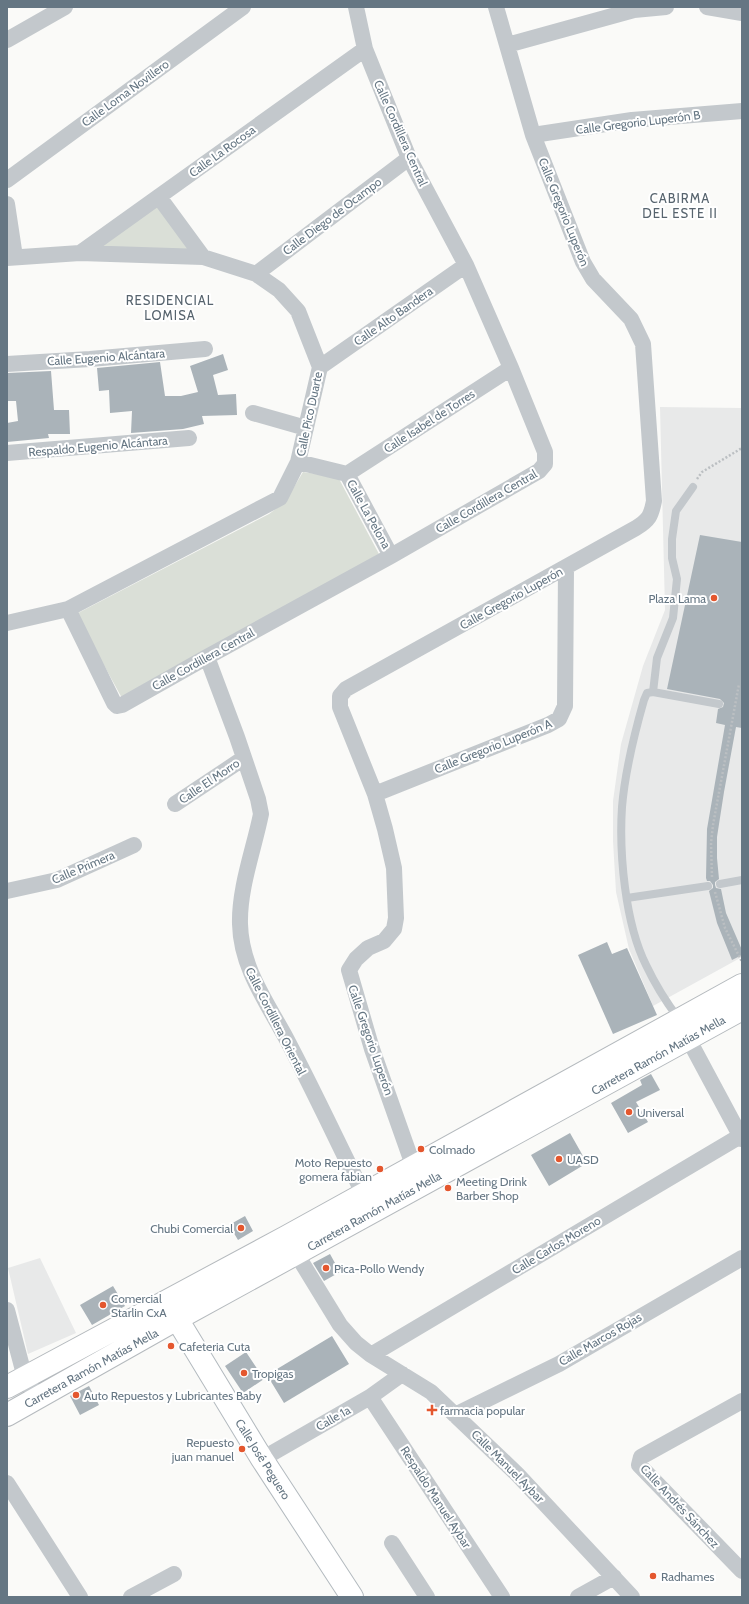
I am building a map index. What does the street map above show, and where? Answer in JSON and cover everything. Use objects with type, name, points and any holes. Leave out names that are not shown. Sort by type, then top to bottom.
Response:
[{"type":"main road","name":"Carretera Ramón Matías Mella","points":[[16,1382],[291,1245],[684,1029],[742,985]]},
{"type":"main road","name":"Carretera Ramón Matías Mella","points":[[7,1415],[177,1319],[291,1245],[363,1193],[413,1165],[684,1029],[742,1009]]},
{"type":"main road","name":"Calle José Peguero","points":[[177,1319],[262,1459],[352,1597]]},
{"type":"street","points":[[7,40],[65,7]]},
{"type":"street","name":"Calle Loma Novillero","points":[[7,180],[243,7]]},
{"type":"street","name":"Calle Cordillera Central","points":[[68,610],[114,703],[117,706],[122,705],[207,656],[391,556],[539,471],[544,464],[544,452],[512,368],[466,265],[409,158],[365,50],[356,7]]},
{"type":"street","name":"Calle Gregorio Luperón","points":[[413,1165],[372,1049],[349,970],[356,958],[368,948],[384,941],[394,929],[396,918],[394,868],[385,829],[375,794],[340,707],[340,696],[346,689],[636,528],[648,520],[654,501],[643,344],[631,319],[593,279],[586,267],[533,135],[496,7]]},
{"type":"street","points":[[507,45],[634,10],[666,7]]},
{"type":"street","points":[[707,7],[742,13]]},
{"type":"street","name":"Calle La Rocosa","points":[[80,253],[365,50]]},
{"type":"street","name":"Calle Gregorio Luperón B","points":[[533,135],[632,120],[742,111]]},
{"type":"street","name":"Calle Diego de Ocampo","points":[[256,274],[409,158]]},
{"type":"street","points":[[159,197],[203,257]]},
{"type":"street","points":[[7,204],[11,258]]},
{"type":"street","name":"Calle Pico Duarte","points":[[7,623],[68,610],[280,498],[298,462],[320,367],[298,311],[279,290],[256,274],[203,257],[80,253],[11,258]]},
{"type":"street","name":"Calle Alto Bandera","points":[[320,367],[466,265]]},
{"type":"street","name":"Calle Eugenio Alcántara","points":[[7,364],[90,359],[205,349]]},
{"type":"street","name":"Calle Isabel de Torres","points":[[347,474],[512,368]]},
{"type":"street","points":[[253,413],[306,428]]},
{"type":"street","name":"Respaldo Eugenio Alcántara","points":[[7,453],[189,438]]},
{"type":"street","name":"Calle La Pelona","points":[[298,462],[347,474],[391,556]]},
{"type":"street","name":"Calle Gregorio Luperón A","points":[[375,794],[548,725],[559,719],[565,706],[566,568]]},
{"type":"street","name":"Calle Cordillera Oriental","points":[[207,656],[238,737],[258,799],[261,814],[240,904],[241,945],[246,964],[260,993],[286,1038],[363,1193]]},
{"type":"street","name":"Calle El Morro","points":[[175,804],[244,758]]},
{"type":"street","name":"Calle Primera","points":[[7,891],[57,880],[134,845]]},
{"type":"street","points":[[684,1029],[741,1137]]},
{"type":"street","name":"Calle Carlos Moreno","points":[[371,1355],[741,1137]]},
{"type":"street","name":"Calle Manuel Aybar","points":[[291,1245],[340,1325],[356,1343],[371,1355],[431,1392],[517,1474],[632,1597]]},
{"type":"street","name":"Calle Marcos Rojas","points":[[455,1415],[559,1364],[742,1258]]},
{"type":"street","points":[[7,1310],[16,1382],[38,1398]]},
{"type":"street","name":"Calle 1a","points":[[262,1459],[370,1397],[402,1374]]},
{"type":"street","name":"Respaldo Manuel Aybar","points":[[370,1397],[502,1597]]},
{"type":"street","name":"Calle Andrés Sánchez","points":[[742,1401],[641,1457],[639,1465],[742,1570]]},
{"type":"street","points":[[7,1483],[80,1597]]},
{"type":"street","points":[[392,1544],[427,1597]]},
{"type":"street","points":[[130,1597],[174,1574]]},
{"type":"street","points":[[578,1597],[614,1577]]},
{"type":"lane","points":[[653,692],[657,658],[673,618],[677,579],[672,558],[672,539],[676,512],[693,486]]},
{"type":"lane","points":[[684,1029],[666,1002],[645,964],[635,932],[627,898],[621,851],[622,806],[631,751],[640,713],[647,693],[653,692],[719,704]]},
{"type":"lane","points":[[627,898],[742,880]]},
{"type":"path","points":[[693,486],[697,477],[702,472],[742,448]]},
{"type":"path","points":[[712,878],[711,843],[713,825],[739,684]]},
{"type":"path","points":[[713,885],[725,928],[742,962]]},
{"type":"shaded area","points":[[162,203],[197,253],[91,251]]},
{"type":"shaded area","points":[[660,407],[742,408],[742,957],[653,1006],[629,949],[616,892],[613,841],[613,801],[621,744],[643,666],[665,610]]},
{"type":"shaded area","points":[[303,472],[338,477],[379,554],[123,700],[76,614],[269,514],[285,502]]},
{"type":"shaded area","points":[[40,1258],[76,1333],[28,1354],[8,1268]]},
{"type":"building","points":[[223,354],[228,370],[213,375],[218,395],[236,394],[237,415],[202,416],[204,424],[183,429],[131,433],[132,411],[110,413],[109,390],[99,391],[97,368],[160,362],[165,396],[181,396],[198,392],[190,366]]},
{"type":"building","points":[[51,371],[54,410],[69,410],[70,434],[48,434],[49,438],[7,442],[7,423],[18,421],[16,401],[7,401],[7,373]]},
{"type":"building","name":"Plaza Lama","points":[[700,535],[742,542],[742,728],[736,727],[724,792],[717,837],[719,879],[715,882],[716,888],[721,889],[726,913],[742,950],[742,955],[732,960],[717,923],[709,891],[713,888],[713,885],[710,881],[707,881],[706,878],[707,829],[725,725],[716,723],[718,709],[723,707],[724,703],[720,699],[667,689]]},
{"type":"building","points":[[607,942],[612,954],[627,948],[657,1015],[613,1034],[578,955]]},
{"type":"building","name":"Universal","points":[[651,1074],[660,1090],[636,1102],[648,1122],[628,1133],[611,1103],[642,1085],[640,1080]]},
{"type":"building","name":"UASD","points":[[570,1133],[587,1163],[549,1186],[531,1155]]},
{"type":"building","name":"Chubi Comercial","points":[[245,1216],[253,1231],[238,1240],[229,1225]]},
{"type":"building","name":"Pica-Pollo Wendy","points":[[330,1254],[340,1272],[324,1281],[313,1263]]},
{"type":"building","name":"Comercial Starlin CxA","points":[[113,1286],[125,1306],[92,1325],[80,1305]]},
{"type":"building","points":[[332,1336],[349,1364],[284,1403],[267,1375]]},
{"type":"building","name":"Tropigas","points":[[246,1352],[264,1379],[243,1393],[225,1366]]},
{"type":"building","points":[[89,1386],[99,1405],[80,1415],[70,1396]]},
{"type":"place","name":"Plaza Lama","points":[[714,598]]},
{"type":"place","name":"Universal","points":[[629,1112]]},
{"type":"place","name":"Colmado","points":[[421,1149]]},
{"type":"place","name":"UASD","points":[[559,1159]]},
{"type":"place","name":"Moto Repuesto gomera fabian","points":[[380,1169]]},
{"type":"place","name":"Meeting Drink Barber Shop","points":[[448,1188]]},
{"type":"place","name":"Chubi Comercial","points":[[241,1228]]},
{"type":"place","name":"Pica-Pollo Wendy","points":[[326,1268]]},
{"type":"place","name":"Comercial Starlin CxA","points":[[103,1305]]},
{"type":"place","name":"Cafeteria Cuta","points":[[171,1346]]},
{"type":"place","name":"Tropigas","points":[[244,1373]]},
{"type":"place","name":"Auto Repuestos y Lubricantes Baby","points":[[76,1395]]},
{"type":"place","name":"farmacia popular","points":[[432,1410]]},
{"type":"place","name":"Repuesto juan manuel","points":[[242,1449]]},
{"type":"place","name":"Radhames","points":[[653,1576]]},
{"type":"district","name":"CABIRMA DEL ESTE II","points":[[680,206]]},
{"type":"district","name":"RESIDENCIAL LOMISA","points":[[170,308]]}]
